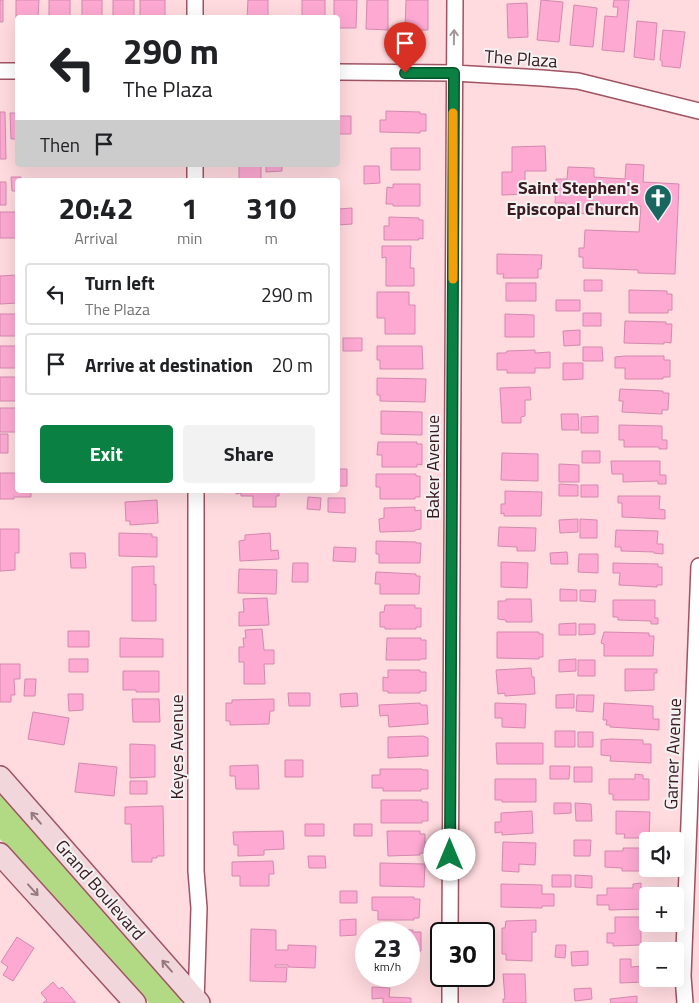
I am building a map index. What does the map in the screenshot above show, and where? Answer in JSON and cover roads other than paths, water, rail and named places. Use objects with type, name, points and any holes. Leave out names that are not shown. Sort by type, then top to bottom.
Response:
[{"type":"street","points":[[195,0],[195,15]]},
{"type":"street","name":"Baker Avenue","points":[[450,922],[455,0]]},
{"type":"street","points":[[0,71],[15,71]]},
{"type":"street","name":"The Plaza","points":[[340,72],[454,73],[578,81],[699,111]]},
{"type":"street","name":"Keyes Avenue","points":[[196,493],[196,871],[199,908],[197,1002]]},
{"type":"street","name":"Garner Avenue","points":[[685,1003],[683,976],[699,566]]},
{"type":"street","name":"Grand Boulevard","points":[[0,777],[197,1002]]},
{"type":"street","points":[[0,854],[135,1003]]},
{"type":"street","points":[[450,987],[450,1003]]},
{"type":"place","name":"Saint Stephen's Episcopal Church","points":[[658,222]]}]
